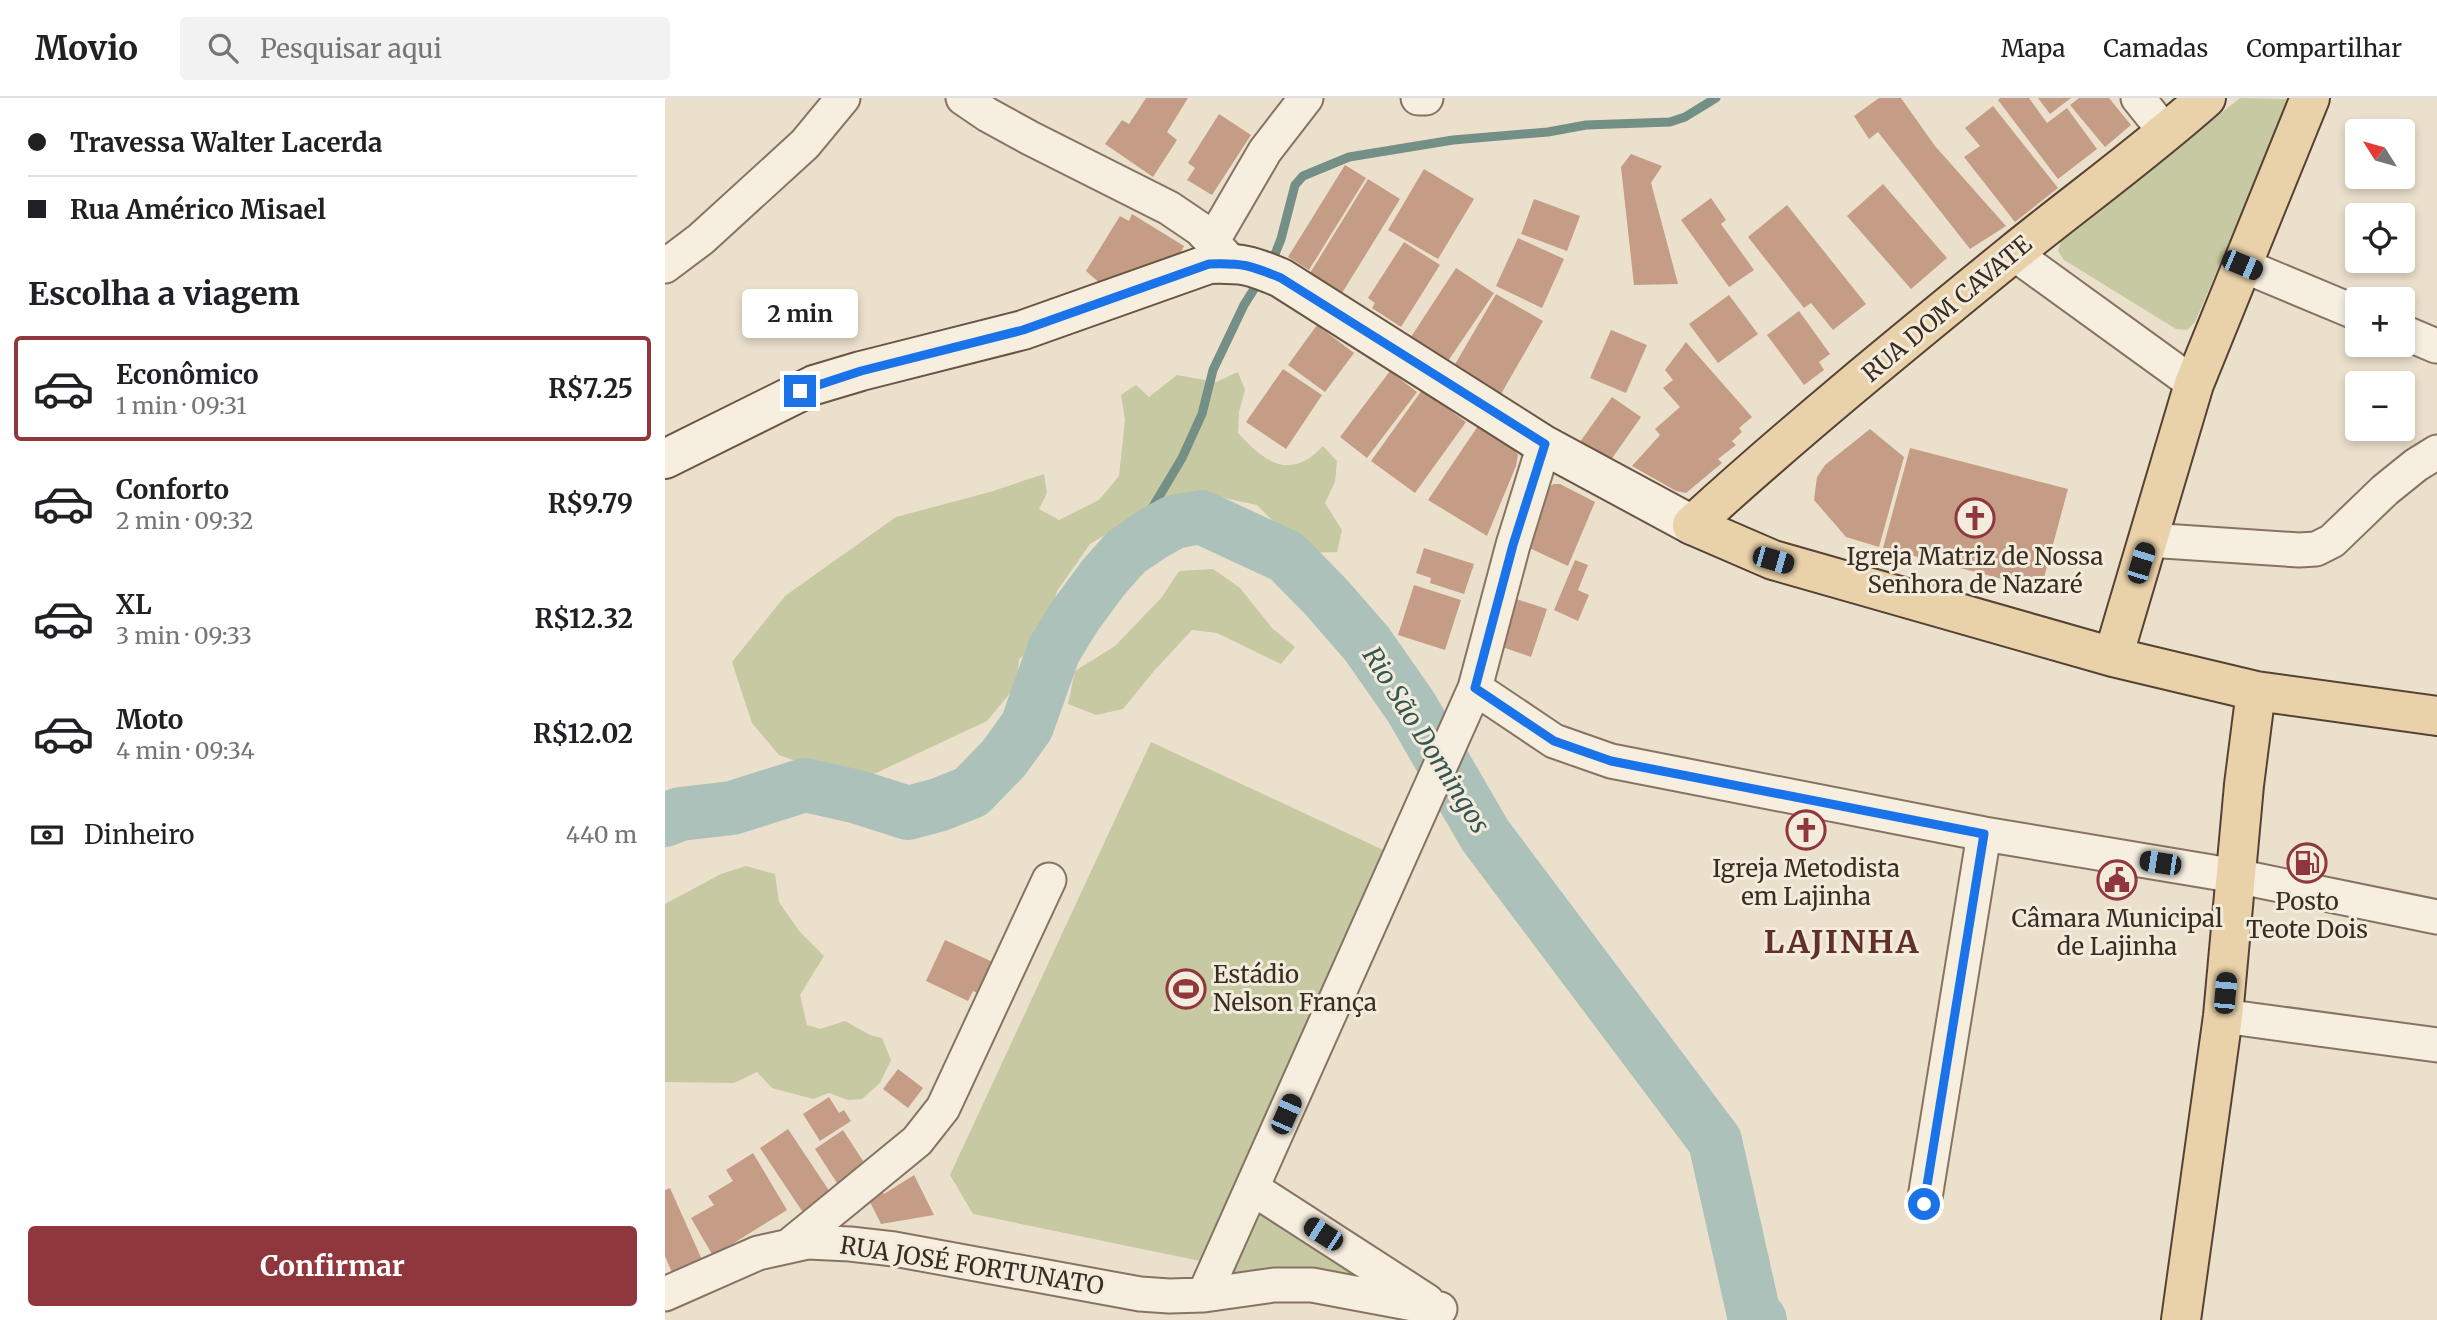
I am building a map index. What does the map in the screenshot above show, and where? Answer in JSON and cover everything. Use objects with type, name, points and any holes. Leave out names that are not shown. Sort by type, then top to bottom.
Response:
[{"type":"main road","name":"RUA DOM CAVATE","points":[[1692,525],[1741,480],[2013,253],[2166,133],[2206,98]]},
{"type":"main road","points":[[2113,657],[2194,384],[2310,98]]},
{"type":"main road","points":[[665,459],[814,385],[1023,330],[1209,264],[1244,262],[1545,444],[1692,525],[1773,560],[2113,657],[2256,691],[2437,716]]},
{"type":"main road","points":[[2181,1320],[2223,1016],[2244,785],[2256,691]]},
{"type":"street","points":[[665,266],[702,239],[805,144],[843,98]]},
{"type":"street","points":[[963,98],[1030,138],[1138,190],[1169,208],[1244,262],[1265,151],[1306,98]]},
{"type":"street","points":[[1418,98],[1426,98]]},
{"type":"street","points":[[2138,98],[2166,133]]},
{"type":"street","points":[[2013,253],[2194,384]]},
{"type":"street","points":[[2242,265],[2345,308]]},
{"type":"street","points":[[2415,337],[2436,346]]},
{"type":"street","points":[[1204,1294],[1471,699],[1513,545],[1545,444]]},
{"type":"street","points":[[2148,540],[2299,551],[2316,549],[2332,541],[2385,491],[2416,465],[2437,452]]},
{"type":"street","points":[[1471,699],[1554,741],[1611,761],[1984,834],[2236,876],[2437,917]]},
{"type":"street","points":[[1924,1204],[1984,834]]},
{"type":"street","points":[[790,1245],[917,1141],[943,1108],[1049,880]]},
{"type":"street","points":[[2223,1016],[2437,1045]]},
{"type":"street","points":[[1252,1188],[1448,1315]]},
{"type":"street","name":"RUA JOSÉ FORTUNATO","points":[[665,1294],[758,1253],[807,1242],[850,1244],[1140,1294],[1169,1296],[1274,1285],[1312,1285],[1448,1315]]},
{"type":"green space","points":[[2240,98],[2288,99],[2287,107],[2195,322],[2187,330],[2176,329],[2064,260],[2058,251],[2061,241]]},
{"type":"green space","points":[[1238,372],[1245,390],[1239,412],[1238,433],[1252,447],[1268,459],[1286,465],[1306,460],[1323,446],[1337,461],[1335,482],[1325,503],[1342,530],[1337,552],[1305,553],[1257,505],[1201,493],[1136,516],[1090,544],[1057,591],[1042,642],[1019,659],[1017,685],[987,721],[876,773],[838,776],[779,755],[752,723],[732,662],[785,596],[896,517],[990,492],[1044,474],[1047,493],[1039,509],[1059,520],[1099,500],[1119,476],[1125,420],[1121,395],[1136,385],[1149,397],[1177,375],[1216,382]]},
{"type":"green space","points":[[1213,569],[1240,588],[1272,628],[1295,647],[1281,664],[1217,633],[1192,630],[1123,709],[1096,715],[1068,704],[1075,671],[1115,646],[1162,597],[1179,571]]},
{"type":"green space","name":"Estádio Nelson França","points":[[1151,742],[1394,855],[1215,1264],[973,1214],[950,1175]]},
{"type":"green space","points":[[746,866],[775,874],[779,902],[800,932],[824,956],[800,995],[807,1025],[820,1029],[845,1021],[870,1035],[882,1038],[891,1060],[880,1083],[862,1099],[848,1100],[829,1093],[813,1099],[772,1088],[757,1072],[734,1083],[665,1082],[665,904],[721,874]]},
{"type":"green space","points":[[1258,1206],[1353,1265],[1352,1273],[1346,1277],[1235,1277],[1230,1271]]},
{"type":"building","points":[[1146,98],[1188,98],[1167,132],[1177,140],[1153,177],[1105,144],[1122,120],[1129,124]]},
{"type":"building","points":[[1879,98],[1901,98],[1935,146],[2006,226],[1970,249],[1878,132],[1869,139],[1854,116]]},
{"type":"building","points":[[2029,98],[2047,123],[2067,108],[2097,149],[2058,179],[1998,100]]},
{"type":"building","points":[[2038,98],[2071,98],[2050,114]]},
{"type":"building","points":[[2079,98],[2109,98],[2131,125],[2105,147],[2070,105]]},
{"type":"building","points":[[1993,106],[2058,188],[2015,222],[1964,157],[1980,146],[1965,128]]},
{"type":"building","points":[[1219,114],[1251,135],[1212,195],[1187,180],[1195,168],[1188,163]]},
{"type":"building","points":[[1631,154],[1662,166],[1651,183],[1678,284],[1634,285],[1621,167]]},
{"type":"building","points":[[1345,165],[1366,178],[1309,270],[1288,257]]},
{"type":"building","points":[[1424,169],[1474,199],[1438,259],[1388,230]]},
{"type":"building","points":[[1368,179],[1400,199],[1339,298],[1307,278]]},
{"type":"building","points":[[1883,184],[1947,258],[1911,289],[1847,216]]},
{"type":"building","points":[[1711,198],[1726,220],[1721,224],[1754,270],[1729,287],[1681,220]]},
{"type":"building","points":[[1534,199],[1580,216],[1567,251],[1521,234]]},
{"type":"building","points":[[1787,205],[1866,304],[1833,330],[1811,303],[1804,308],[1748,237]]},
{"type":"building","points":[[1132,214],[1184,246],[1180,254],[1103,286],[1086,271],[1120,216],[1129,221]]},
{"type":"building","points":[[1518,238],[1564,259],[1542,308],[1496,286]]},
{"type":"building","points":[[1404,242],[1440,265],[1401,327],[1372,308],[1375,303],[1368,298]]},
{"type":"building","points":[[1456,268],[1494,293],[1444,367],[1409,340]]},
{"type":"building","points":[[1496,294],[1543,321],[1497,401],[1450,373]]},
{"type":"building","points":[[1729,295],[1758,334],[1718,363],[1689,324]]},
{"type":"building","points":[[1799,311],[1830,354],[1819,362],[1824,370],[1804,385],[1767,335]]},
{"type":"building","points":[[1317,325],[1354,353],[1325,392],[1288,365]]},
{"type":"building","points":[[1611,330],[1647,345],[1626,393],[1590,378]]},
{"type":"building","points":[[1686,342],[1752,417],[1739,428],[1742,432],[1732,441],[1736,445],[1718,459],[1722,463],[1686,493],[1676,491],[1632,466],[1660,435],[1655,429],[1680,407],[1663,388],[1673,380],[1665,370]]},
{"type":"building","points":[[1283,369],[1322,395],[1286,449],[1246,422]]},
{"type":"building","points":[[1390,371],[1417,392],[1367,458],[1340,437]]},
{"type":"building","points":[[1422,390],[1466,422],[1415,493],[1371,461]]},
{"type":"building","points":[[1612,397],[1641,417],[1606,467],[1577,446]]},
{"type":"building","points":[[1480,423],[1510,444],[1518,455],[1487,536],[1428,500]]},
{"type":"building","points":[[1870,429],[1904,457],[1879,547],[1846,537],[1814,500],[1817,477],[1825,465]]},
{"type":"building","name":"Igreja Matriz de Nossa Senhora de Nazaré","points":[[1910,448],[2068,489],[2041,589],[1883,548]]},
{"type":"building","points":[[1560,484],[1595,502],[1568,566],[1525,546],[1547,488]]},
{"type":"building","points":[[1424,548],[1474,564],[1464,594],[1430,583],[1431,578],[1416,573]]},
{"type":"building","points":[[1575,560],[1588,565],[1578,590],[1589,595],[1578,621],[1554,610]]},
{"type":"building","points":[[1414,585],[1461,600],[1445,650],[1398,635]]},
{"type":"building","points":[[1507,596],[1547,609],[1531,657],[1491,643]]},
{"type":"building","points":[[945,940],[997,964],[982,995],[973,991],[968,1001],[926,981]]},
{"type":"building","points":[[898,1069],[923,1088],[908,1108],[883,1089]]},
{"type":"building","points":[[829,1097],[839,1113],[844,1110],[851,1121],[820,1141],[803,1114]]},
{"type":"building","points":[[788,1129],[830,1192],[802,1211],[760,1148]]},
{"type":"building","points":[[843,1130],[865,1164],[837,1183],[815,1149]]},
{"type":"building","points":[[753,1153],[787,1210],[713,1256],[691,1218],[714,1205],[708,1196],[733,1181],[726,1170]]},
{"type":"building","points":[[914,1175],[934,1215],[881,1224],[867,1196],[881,1189],[884,1194]]},
{"type":"building","points":[[670,1188],[703,1262],[673,1275],[665,1256],[665,1190]]},
{"type":"waterway","points":[[1271,264],[1281,239],[1295,185],[1303,176],[1349,157],[1453,140],[1548,132],[1586,125],[1670,122],[1685,117],[1716,98]]},
{"type":"waterway","points":[[1126,552],[1182,458],[1202,414],[1213,370],[1244,305],[1261,278]]},
{"type":"waterway","name":"Rio São Domingos","points":[[665,820],[680,814],[732,808],[805,785],[858,797],[908,813],[971,792],[1004,758],[1027,726],[1054,650],[1103,578],[1126,552],[1154,533],[1174,522],[1201,517],[1287,557],[1367,644],[1411,707],[1485,835],[1715,1141],[1754,1315],[1760,1320]]},
{"type":"place","name":"Igreja Matriz de Nossa Senhora de Nazaré","points":[[1975,518]]},
{"type":"place","name":"Igreja Metodista em Lajinha","points":[[1806,830]]},
{"type":"place","name":"Posto Teote Dois","points":[[2307,863]]},
{"type":"place","name":"Câmara Municipal de Lajinha","points":[[2117,880]]},
{"type":"place","name":"Estádio Nelson França","points":[[1186,989]]},
{"type":"district","name":"LAJINHA","points":[[1842,942]]},
{"type":"route","points":[[800,391],[861,371],[1023,330],[1209,264],[1232,263],[1249,265],[1281,278],[1545,444],[1513,545],[1475,688],[1554,741],[1583,753],[1611,761],[1984,834],[1924,1204]]}]
